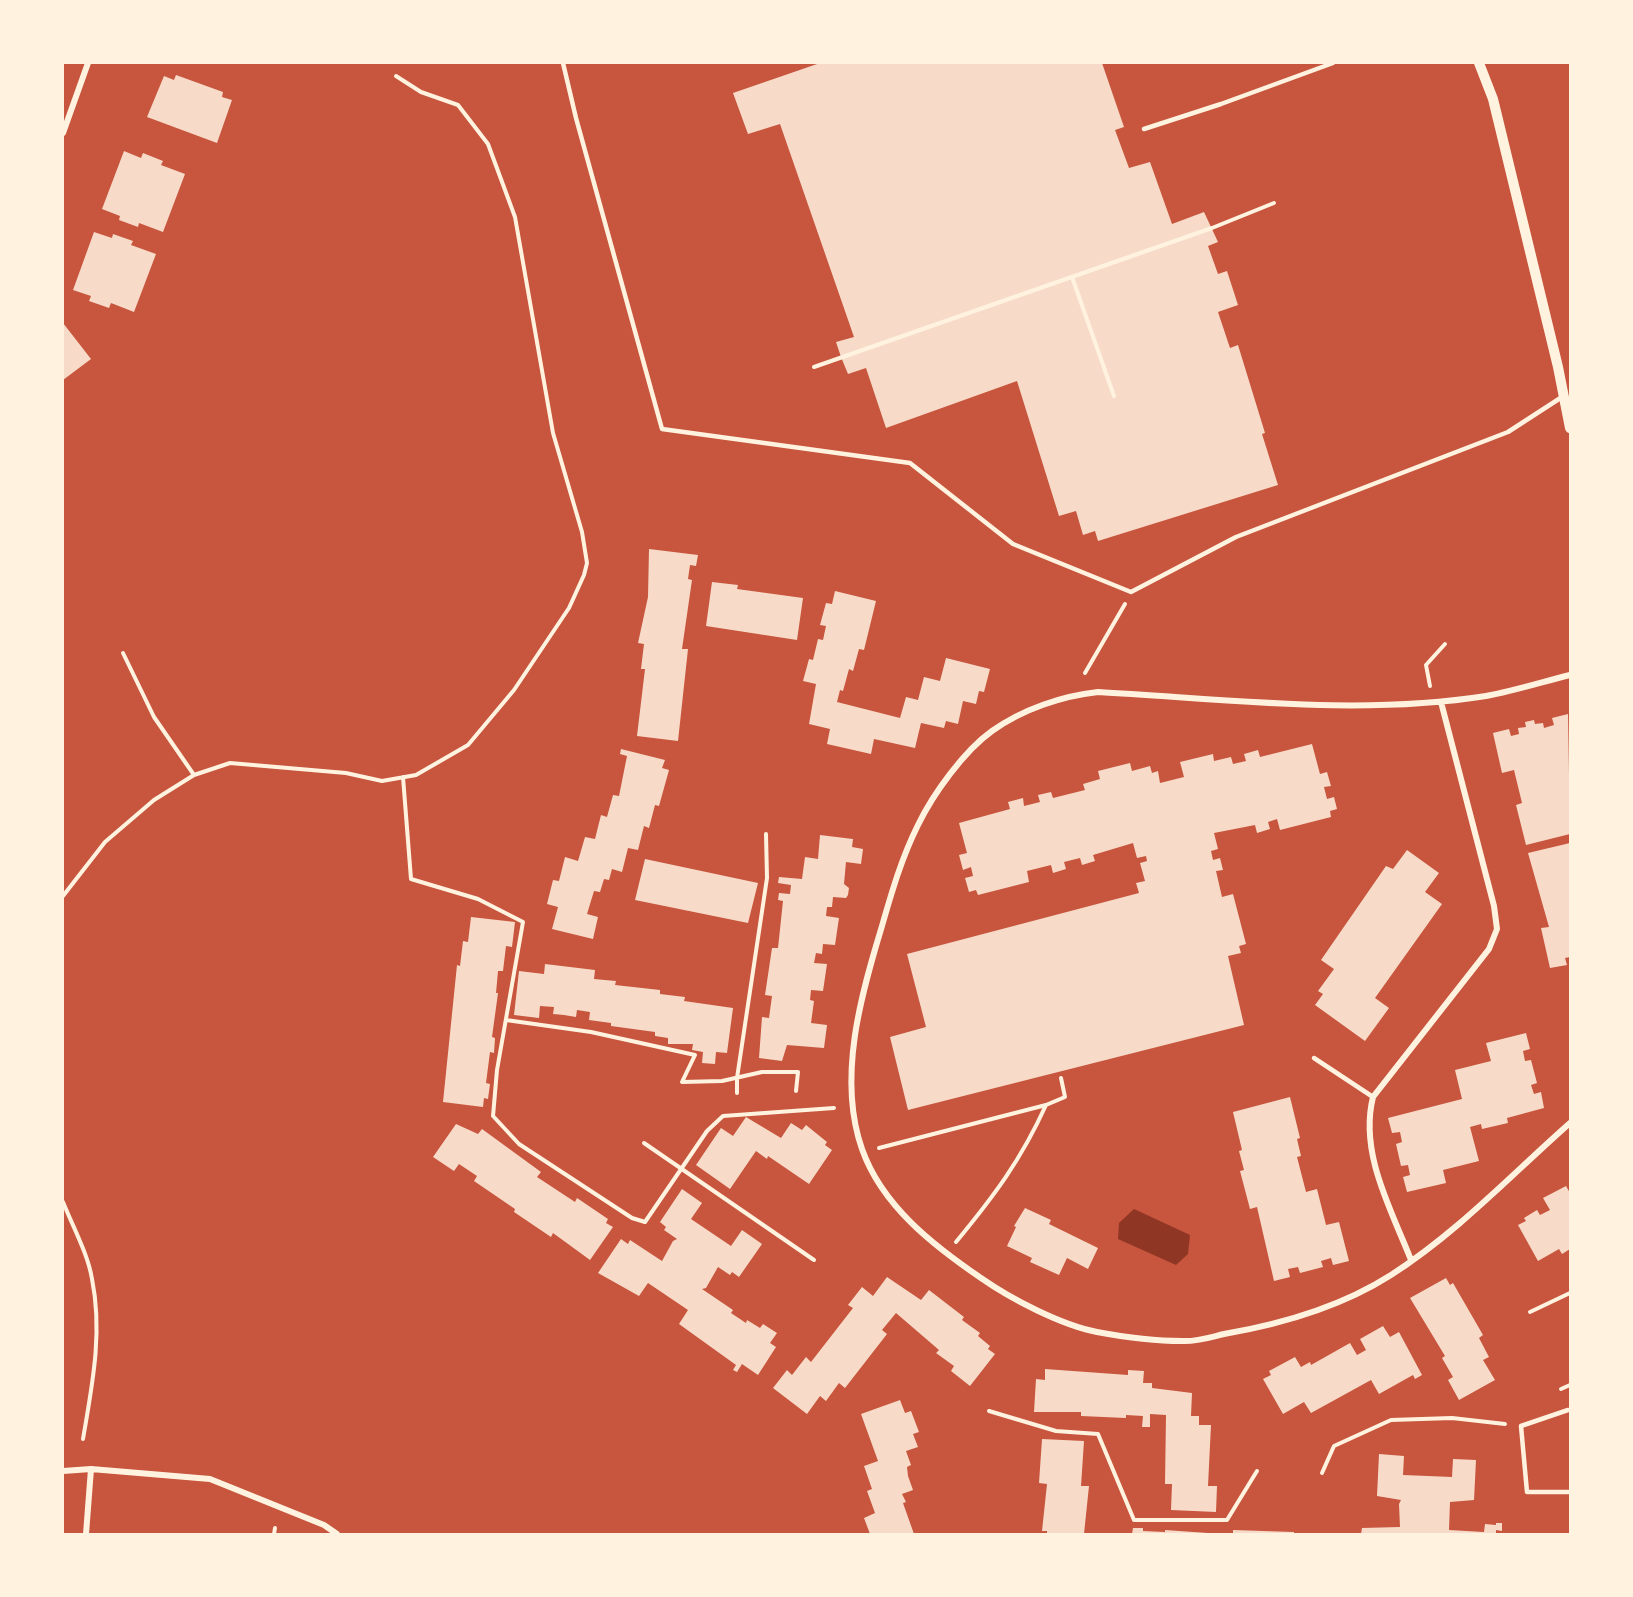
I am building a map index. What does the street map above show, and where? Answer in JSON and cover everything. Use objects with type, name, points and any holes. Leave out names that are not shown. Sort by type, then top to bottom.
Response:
[{"type":"street","points":[[63,133],[88,63]]},
{"type":"street","points":[[1479,63],[1493,99],[1566,395],[1570,428]]},
{"type":"street","points":[[1570,675],[1488,696],[1441,702],[1333,705],[1098,692],[1051,701],[993,730],[962,759],[919,822],[901,862],[864,985],[851,1085],[863,1153],[880,1183],[922,1235],[946,1254],[1003,1293],[1095,1332],[1185,1342],[1271,1326],[1348,1298],[1412,1260],[1477,1211],[1570,1123]]},
{"type":"street","points":[[1412,1260],[1374,1166],[1368,1119],[1373,1097],[1489,949],[1497,929],[1494,906],[1441,702]]},
{"type":"street","points":[[63,1471],[91,1469],[210,1479],[324,1525],[337,1534]]},
{"type":"street","points":[[86,1534],[91,1469]]},
{"type":"lane","points":[[564,63],[576,118],[662,429],[910,463],[1013,544],[1131,592],[1236,537],[1508,432],[1566,395]]},
{"type":"lane","points":[[1144,129],[1333,63]]},
{"type":"lane","points":[[1314,1058],[1373,1097]]},
{"type":"lane","points":[[1568,1410],[1521,1426],[1527,1492],[1570,1492]]},
{"type":"path","points":[[63,896],[105,842],[154,800],[194,775],[230,763],[346,773],[382,781],[416,775],[468,745],[514,690],[569,608],[587,563],[582,532],[553,433],[515,217],[488,144],[458,105],[421,92],[396,76]]},
{"type":"path","points":[[814,367],[1072,277],[1274,203]]},
{"type":"path","points":[[1072,277],[1114,396]]},
{"type":"path","points":[[1085,673],[1131,592]]},
{"type":"path","points":[[1432,702],[1426,665],[1445,644]]},
{"type":"path","points":[[123,653],[154,717],[194,775]]},
{"type":"path","points":[[403,777],[411,879],[478,899],[522,922],[493,1116],[519,1144],[632,1218],[645,1222],[707,1131],[723,1116],[834,1108]]},
{"type":"path","points":[[737,1093],[736,1078],[767,878],[766,834]]},
{"type":"path","points":[[506,1020],[591,1032],[695,1055],[682,1082],[722,1082],[762,1072],[798,1072],[796,1091]]},
{"type":"path","points":[[863,1153],[912,1138],[1046,1105],[1065,1097],[1061,1078]]},
{"type":"path","points":[[946,1254],[1003,1185],[1027,1147],[1046,1105]]},
{"type":"path","points":[[644,1143],[814,1260]]},
{"type":"path","points":[[63,1202],[92,1277],[97,1321],[96,1365],[83,1439]]},
{"type":"path","points":[[1530,1312],[1570,1293]]},
{"type":"path","points":[[1561,1389],[1570,1385]]},
{"type":"path","points":[[989,1411],[1056,1431],[1098,1434],[1134,1520],[1227,1520],[1257,1471]]},
{"type":"path","points":[[1322,1473],[1334,1446],[1390,1420],[1452,1418],[1521,1426]]},
{"type":"path","points":[[274,1534],[275,1528]]},
{"type":"shaded area","points":[[1134,1209],[1190,1235],[1188,1254],[1176,1265],[1118,1239],[1119,1223]]},
{"type":"building","points":[[820,63],[1102,63],[1124,127],[1115,130],[1129,168],[1150,162],[1172,224],[1204,212],[1218,242],[1208,246],[1218,274],[1227,271],[1238,305],[1218,312],[1230,348],[1238,345],[1278,485],[1098,541],[1095,531],[1083,535],[1076,511],[1059,516],[1017,381],[886,428],[866,368],[848,374],[841,357],[836,342],[854,337],[780,124],[748,134],[733,93]]},
{"type":"building","points":[[176,75],[223,92],[222,97],[232,100],[217,143],[147,117],[164,76],[174,80]]},
{"type":"building","points":[[124,151],[141,158],[143,153],[163,161],[161,165],[185,174],[163,232],[139,223],[138,227],[119,220],[120,216],[102,209]]},
{"type":"building","points":[[94,232],[112,238],[113,234],[133,241],[131,245],[156,254],[134,312],[111,303],[109,308],[89,301],[91,296],[73,290]]},
{"type":"building","points":[[63,323],[91,359],[63,380]]},
{"type":"building","points":[[649,549],[698,555],[696,566],[690,565],[688,579],[692,580],[682,649],[688,649],[678,741],[637,736],[645,669],[641,669],[644,644],[638,643],[648,597]]},
{"type":"building","points":[[712,582],[738,585],[737,589],[803,598],[797,640],[706,626]]},
{"type":"building","points":[[835,591],[876,601],[864,650],[859,649],[853,671],[849,669],[843,691],[840,690],[837,702],[900,718],[906,697],[918,700],[924,677],[940,681],[946,658],[990,669],[984,692],[979,691],[976,704],[963,701],[958,724],[946,721],[944,728],[921,723],[915,748],[874,739],[871,754],[827,744],[830,729],[809,724],[816,684],[803,681],[809,659],[813,660],[818,639],[823,640],[826,626],[820,625],[826,603],[832,604]]},
{"type":"building","points":[[1568,714],[1570,834],[1526,845],[1516,805],[1522,803],[1514,770],[1502,773],[1493,733],[1509,729],[1511,736],[1519,734],[1518,728],[1526,727],[1525,722],[1534,720],[1535,724],[1543,723],[1544,728],[1554,725],[1552,718]]},
{"type":"building","points":[[1312,744],[1320,774],[1327,772],[1331,786],[1324,787],[1327,799],[1334,797],[1337,809],[1330,811],[1331,817],[1280,830],[1277,819],[1268,822],[1270,829],[1257,833],[1255,825],[1214,833],[1218,849],[1211,851],[1213,860],[1220,858],[1223,870],[1216,871],[1222,897],[1233,894],[1246,944],[1239,946],[1241,953],[1228,956],[1244,1025],[908,1110],[890,1037],[926,1027],[907,954],[1139,893],[1136,883],[1145,881],[1140,863],[1147,861],[1146,856],[1137,858],[1133,843],[1093,855],[1095,861],[1082,865],[1080,858],[1064,862],[1066,869],[1053,873],[1051,865],[1027,871],[1029,882],[978,895],[976,890],[969,892],[965,878],[973,876],[971,867],[963,870],[959,855],[967,853],[959,823],[1010,809],[1008,802],[1023,798],[1024,806],[1040,802],[1038,795],[1051,792],[1053,798],[1085,790],[1083,784],[1100,779],[1098,771],[1130,763],[1132,771],[1150,766],[1152,773],[1158,771],[1160,783],[1184,777],[1180,762],[1213,754],[1214,761],[1231,757],[1233,764],[1246,761],[1244,754],[1258,750],[1260,757]]},
{"type":"building","points":[[621,749],[665,760],[662,768],[669,770],[659,806],[655,805],[649,828],[644,826],[638,850],[628,848],[622,872],[612,869],[609,880],[604,879],[600,892],[594,891],[587,914],[598,917],[593,939],[552,929],[558,907],[547,904],[553,880],[559,881],[565,857],[578,861],[585,837],[595,839],[601,815],[607,817],[613,795],[619,796],[627,756],[620,754]]},
{"type":"building","points":[[820,835],[853,839],[852,847],[863,849],[861,864],[846,862],[844,884],[849,888],[848,895],[846,898],[833,897],[832,907],[827,907],[826,916],[839,918],[835,945],[823,944],[822,954],[816,953],[814,963],[827,964],[823,991],[811,990],[810,1000],[814,1001],[811,1023],[827,1025],[824,1048],[787,1045],[782,1061],[759,1058],[762,1017],[769,1018],[772,996],[765,995],[772,948],[778,948],[783,901],[778,900],[779,893],[790,894],[791,885],[778,883],[779,877],[802,879],[805,857],[818,859]]},
{"type":"building","points":[[1570,843],[1570,957],[1565,958],[1567,965],[1550,968],[1541,928],[1549,927],[1528,853]]},
{"type":"building","points":[[1407,850],[1439,873],[1425,892],[1442,904],[1375,998],[1389,1008],[1365,1041],[1315,1005],[1323,994],[1318,991],[1334,969],[1321,960],[1386,866],[1393,869]]},
{"type":"building","points":[[645,859],[758,883],[748,923],[635,900]]},
{"type":"building","points":[[471,917],[515,922],[512,947],[506,946],[503,971],[498,971],[496,993],[498,993],[492,1037],[495,1038],[494,1053],[490,1052],[486,1083],[490,1084],[488,1099],[484,1098],[483,1107],[443,1102],[457,965],[460,966],[463,941],[468,942]]},
{"type":"building","points":[[545,964],[595,970],[594,979],[616,981],[615,985],[660,990],[660,994],[685,997],[684,1001],[733,1008],[727,1053],[716,1052],[715,1064],[702,1063],[703,1052],[692,1050],[693,1044],[668,1044],[668,1038],[655,1036],[655,1032],[611,1026],[611,1023],[589,1020],[590,1012],[577,1010],[576,1017],[553,1014],[554,1007],[540,1006],[539,1018],[514,1015],[519,971],[544,974]]},
{"type":"building","points":[[1526,1033],[1530,1049],[1523,1051],[1525,1061],[1531,1060],[1537,1083],[1531,1085],[1534,1094],[1541,1092],[1544,1108],[1507,1118],[1508,1123],[1482,1129],[1481,1124],[1470,1127],[1479,1161],[1443,1170],[1446,1183],[1407,1192],[1403,1177],[1410,1175],[1408,1165],[1401,1166],[1396,1144],[1402,1142],[1400,1132],[1392,1133],[1388,1118],[1462,1099],[1455,1070],[1491,1061],[1486,1043]]},
{"type":"building","points":[[1290,1097],[1300,1138],[1297,1139],[1301,1156],[1297,1157],[1306,1192],[1317,1189],[1326,1225],[1339,1222],[1349,1261],[1333,1265],[1331,1258],[1321,1261],[1323,1267],[1300,1273],[1298,1267],[1288,1269],[1290,1277],[1274,1281],[1257,1207],[1250,1209],[1240,1171],[1244,1170],[1239,1151],[1242,1150],[1233,1112]]},
{"type":"building","points":[[746,1117],[781,1138],[791,1123],[802,1130],[806,1125],[827,1142],[825,1145],[832,1150],[809,1184],[768,1156],[767,1159],[756,1151],[730,1189],[696,1165],[721,1128],[733,1136]]},
{"type":"building","points":[[456,1124],[478,1134],[482,1129],[541,1172],[537,1177],[575,1202],[577,1198],[608,1219],[606,1223],[613,1227],[590,1260],[553,1233],[551,1237],[514,1212],[515,1209],[474,1181],[477,1176],[459,1164],[454,1171],[433,1157]]},
{"type":"building","points":[[1566,1186],[1570,1193],[1570,1249],[1562,1254],[1559,1249],[1538,1261],[1518,1225],[1526,1221],[1524,1218],[1537,1210],[1540,1215],[1550,1210],[1543,1198]]},
{"type":"building","points":[[682,1189],[702,1203],[691,1219],[731,1246],[742,1230],[762,1244],[739,1277],[732,1272],[730,1275],[718,1267],[706,1288],[702,1289],[733,1310],[731,1313],[746,1323],[747,1320],[760,1328],[763,1324],[777,1333],[770,1343],[776,1347],[758,1375],[742,1364],[737,1372],[733,1370],[736,1365],[679,1324],[688,1310],[648,1283],[639,1296],[598,1273],[621,1239],[628,1244],[630,1240],[662,1261],[673,1241],[677,1239],[664,1230],[666,1227],[660,1222]]},
{"type":"building","points":[[1025,1208],[1051,1220],[1049,1224],[1098,1248],[1088,1269],[1067,1258],[1059,1275],[1030,1262],[1032,1258],[1007,1246],[1016,1227],[1014,1226]]},
{"type":"building","points":[[887,1277],[921,1300],[929,1290],[964,1317],[962,1320],[980,1333],[978,1336],[990,1346],[988,1349],[995,1354],[970,1386],[951,1371],[954,1366],[936,1353],[939,1350],[896,1313],[882,1330],[887,1334],[845,1388],[839,1383],[826,1401],[820,1396],[807,1414],[773,1388],[787,1370],[792,1375],[806,1357],[811,1362],[853,1308],[848,1305],[862,1287],[873,1296]]},
{"type":"building","points":[[1446,1278],[1450,1285],[1453,1283],[1483,1335],[1479,1338],[1489,1357],[1483,1360],[1495,1380],[1459,1400],[1448,1380],[1453,1377],[1442,1358],[1445,1356],[1410,1298]]},
{"type":"building","points":[[1383,1326],[1390,1337],[1399,1332],[1422,1375],[1415,1379],[1413,1375],[1379,1394],[1371,1380],[1311,1413],[1304,1402],[1283,1414],[1263,1379],[1271,1375],[1269,1371],[1295,1357],[1301,1367],[1310,1362],[1311,1365],[1350,1343],[1357,1355],[1366,1350],[1360,1339]]},
{"type":"building","points":[[1045,1369],[1128,1375],[1128,1370],[1144,1371],[1143,1383],[1152,1383],[1152,1388],[1192,1393],[1191,1416],[1199,1416],[1199,1425],[1211,1425],[1208,1486],[1217,1486],[1216,1512],[1171,1510],[1172,1484],[1165,1484],[1166,1415],[1150,1414],[1150,1427],[1142,1427],[1143,1416],[1126,1415],[1126,1418],[1081,1416],[1081,1412],[1034,1412],[1036,1379],[1045,1380]]},
{"type":"building","points":[[900,1400],[905,1413],[911,1411],[919,1432],[913,1434],[918,1447],[906,1451],[911,1465],[907,1467],[908,1476],[913,1490],[902,1494],[914,1534],[870,1534],[864,1518],[875,1513],[867,1491],[872,1489],[864,1466],[878,1461],[861,1414]]},
{"type":"building","points":[[1042,1439],[1084,1441],[1081,1486],[1089,1486],[1084,1534],[1047,1534],[1047,1531],[1042,1531],[1047,1484],[1039,1483]]},
{"type":"building","points":[[1379,1454],[1404,1456],[1403,1475],[1452,1477],[1453,1459],[1476,1460],[1474,1500],[1450,1502],[1449,1530],[1484,1532],[1485,1524],[1502,1523],[1502,1531],[1496,1530],[1496,1534],[1361,1534],[1362,1528],[1400,1527],[1399,1504],[1401,1500],[1377,1496]]},
{"type":"building","points":[[1133,1528],[1143,1528],[1143,1531],[1165,1532],[1165,1530],[1222,1534],[1132,1534]]},
{"type":"building","points":[[1233,1530],[1294,1532],[1294,1534],[1233,1534]]}]
